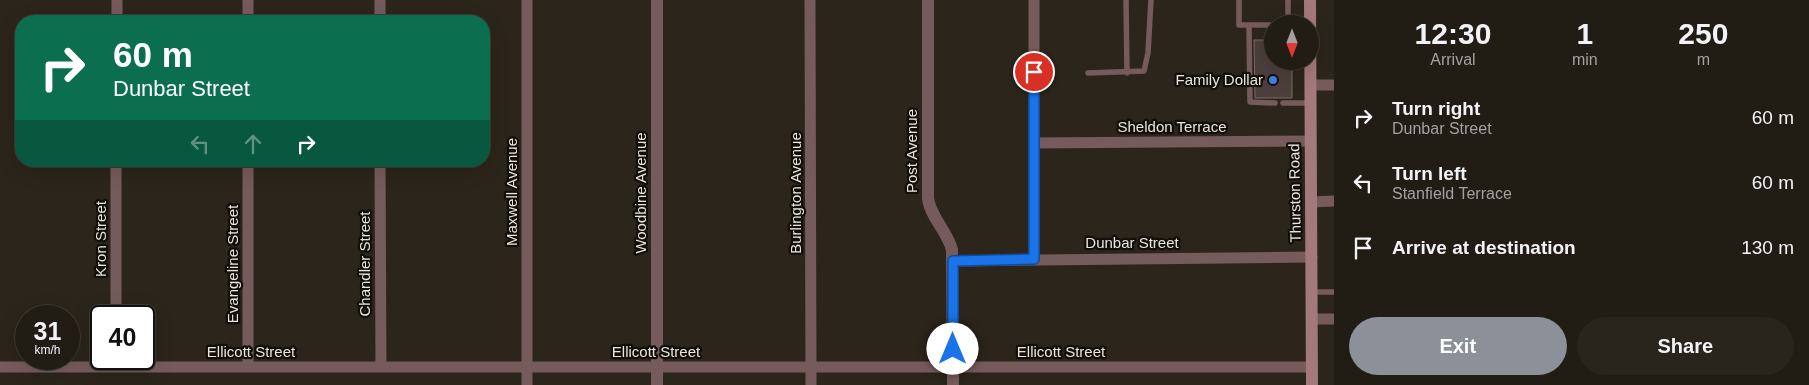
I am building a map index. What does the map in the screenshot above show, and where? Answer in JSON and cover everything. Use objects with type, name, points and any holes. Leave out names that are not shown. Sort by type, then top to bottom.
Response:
[{"type":"main road","name":"Thurston Road","points":[[1310,0],[1310,15]]},
{"type":"main road","name":"Thurston Road","points":[[1311,70],[1312,385]]},
{"type":"street","points":[[117,0],[117,15]]},
{"type":"street","points":[[248,0],[248,15]]},
{"type":"street","points":[[380,0],[380,15]]},
{"type":"street","name":"Maxwell Avenue","points":[[527,0],[527,385]]},
{"type":"street","name":"Woodbine Avenue","points":[[657,0],[657,385]]},
{"type":"street","name":"Burlington Avenue","points":[[810,0],[812,385]]},
{"type":"street","name":"Post Avenue","points":[[928,0],[928,198],[931,210],[950,242],[953,261],[953,385]]},
{"type":"street","points":[[1034,0],[1034,259]]},
{"type":"street","points":[[1311,85],[1334,85]]},
{"type":"street","name":"Sheldon Terrace","points":[[1034,143],[1310,141]]},
{"type":"street","name":"Kron Street","points":[[116,167],[116,305]]},
{"type":"street","name":"Evangeline Street","points":[[248,167],[248,367]]},
{"type":"street","name":"Chandler Street","points":[[380,167],[381,367]]},
{"type":"street","points":[[1311,202],[1334,202]]},
{"type":"street","name":"Dunbar Street","points":[[953,261],[1312,257]]},
{"type":"street","points":[[1312,319],[1334,319]]},
{"type":"street","name":"Ellicott Street","points":[[0,367],[90,364]]},
{"type":"street","name":"Ellicott Street","points":[[155,364],[248,367],[1312,367]]},
{"type":"lane","points":[[1126,0],[1127,73]]},
{"type":"lane","points":[[1088,73],[1144,71],[1148,53],[1150,0]]},
{"type":"lane","points":[[1240,0],[1239,24],[1264,25]]},
{"type":"lane","points":[[1288,0],[1288,15]]},
{"type":"lane","points":[[1249,25],[1250,102],[1276,103]]},
{"type":"lane","points":[[1284,103],[1311,103]]},
{"type":"lane","points":[[1312,292],[1334,292]]},
{"type":"building","name":"Family Dollar","points":[[1254,40],[1264,40],[1264,70],[1292,70],[1292,98],[1255,98]]},
{"type":"place","name":"Family Dollar","points":[[1273,80]]},
{"type":"route","points":[[953,349],[953,261],[1034,259],[1034,72]]}]
